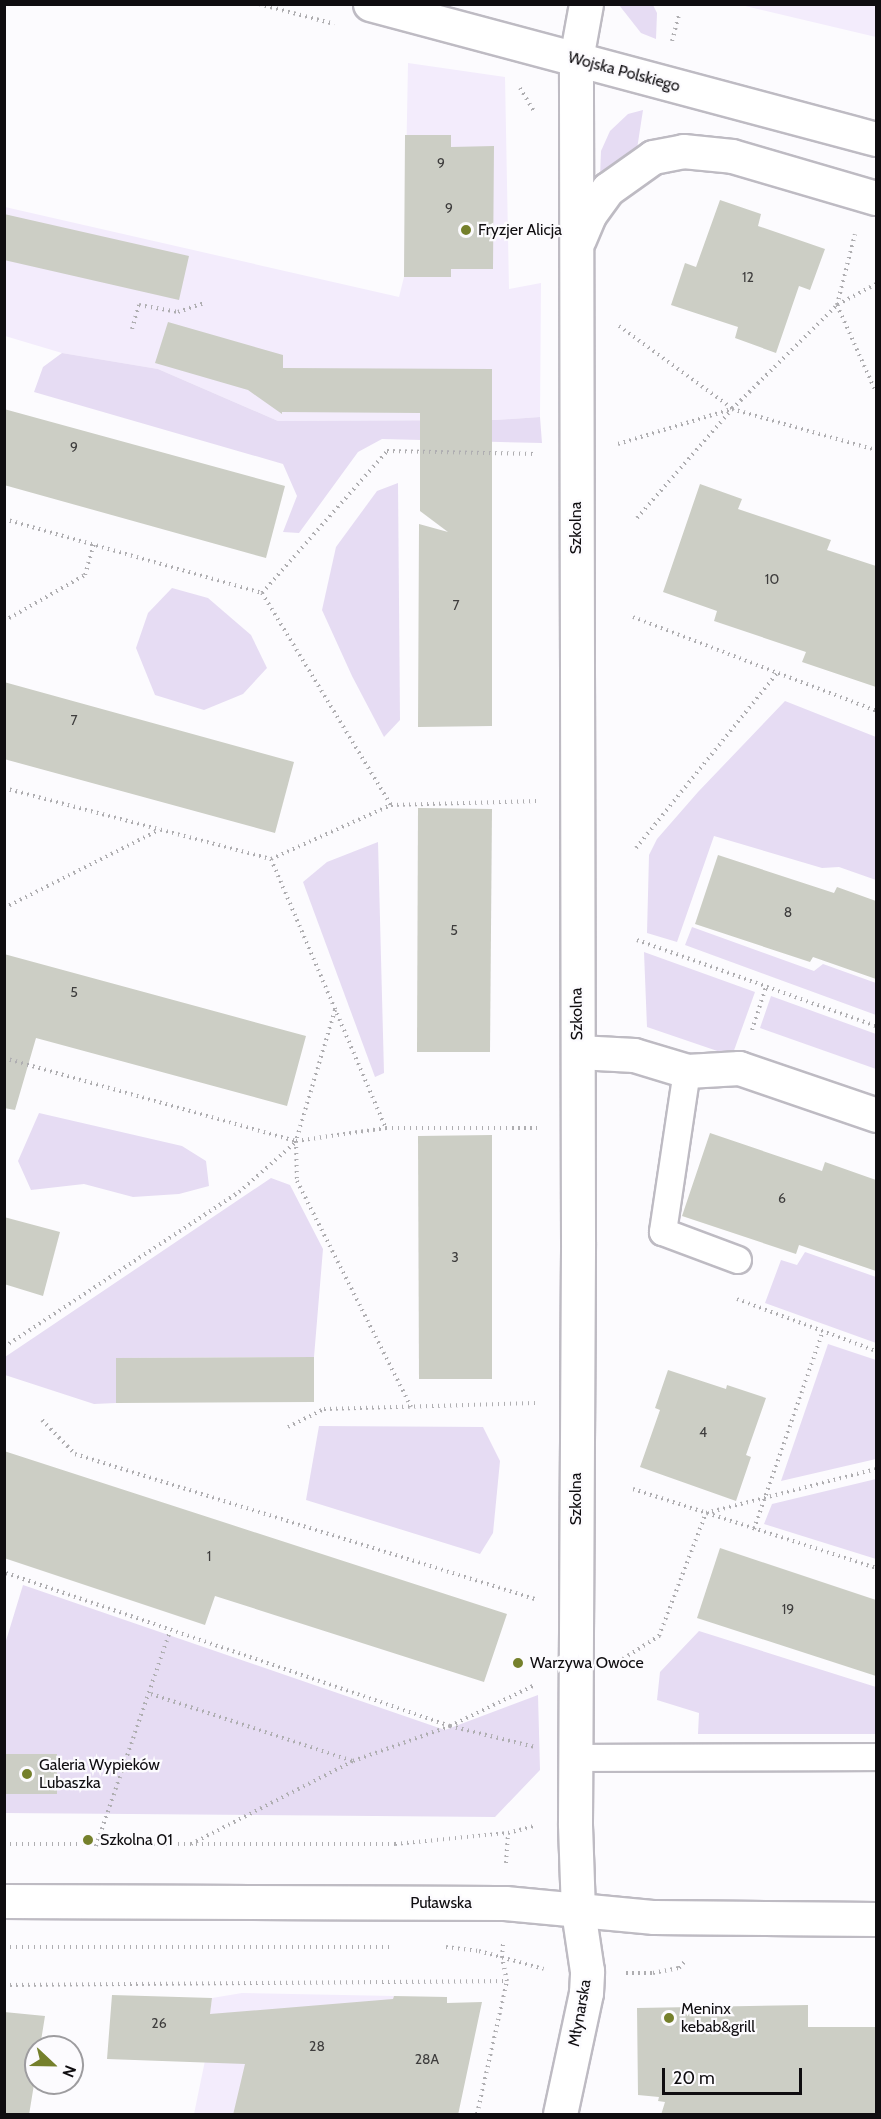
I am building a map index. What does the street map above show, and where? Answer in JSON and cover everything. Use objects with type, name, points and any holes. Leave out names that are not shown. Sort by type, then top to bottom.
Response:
[{"type":"street","name":"Wojska Polskiego","points":[[370,4],[876,139]]},
{"type":"street","name":"Szkolna","points":[[578,1911],[575,1822],[578,1052],[576,58],[586,4]]},
{"type":"street","points":[[577,243],[589,215],[608,189],[653,157],[683,151],[732,156],[871,196]]},
{"type":"street","name":"Szkolna","points":[[578,1052],[634,1055],[687,1071],[739,1068],[876,1115]]},
{"type":"street","name":"Puławska","points":[[4,1901],[504,1903],[654,1917],[876,1919]]},
{"type":"street","name":"Młynarska","points":[[560,2115],[586,1993],[587,1964],[578,1911]]},
{"type":"lane","points":[[687,1071],[663,1232],[738,1260]]},
{"type":"lane","points":[[577,1758],[876,1757]]},
{"type":"path","points":[[670,45],[679,15]]},
{"type":"path","points":[[871,196],[837,305],[876,392]]},
{"type":"path","points":[[637,518],[732,409],[837,305],[876,284]]},
{"type":"path","points":[[132,329],[139,304],[178,312],[204,303]]},
{"type":"path","points":[[613,322],[732,409],[876,450]]},
{"type":"path","points":[[609,446],[732,409]]},
{"type":"path","points":[[262,593],[387,451],[576,455]]},
{"type":"path","points":[[4,519],[262,593],[391,805]]},
{"type":"path","points":[[4,621],[85,575],[94,543]]},
{"type":"path","points":[[633,617],[876,711]]},
{"type":"path","points":[[636,848],[778,672]]},
{"type":"path","points":[[4,788],[271,860],[391,805],[541,801]]},
{"type":"path","points":[[4,908],[160,830]]},
{"type":"path","points":[[271,860],[386,1128]]},
{"type":"path","points":[[637,940],[876,1026]]},
{"type":"path","points":[[335,1010],[297,1142],[297,1181],[411,1407]]},
{"type":"path","points":[[4,1058],[297,1142],[386,1128],[542,1128]]},
{"type":"path","points":[[4,1347],[239,1192],[297,1142]]},
{"type":"path","points":[[735,1298],[876,1351]]},
{"type":"path","points":[[754,1528],[823,1331]]},
{"type":"path","points":[[288,1427],[324,1409],[539,1403]]},
{"type":"path","points":[[42,1420],[75,1454],[545,1602]]},
{"type":"path","points":[[706,1513],[876,1468]]},
{"type":"path","points":[[633,1489],[876,1568]]},
{"type":"path","points":[[612,1666],[659,1636],[706,1513]]},
{"type":"path","points":[[6,1573],[450,1726],[536,1747]]},
{"type":"path","points":[[96,1846],[151,1694],[170,1631]]},
{"type":"path","points":[[189,1845],[353,1761],[450,1726],[546,1679]]},
{"type":"path","points":[[151,1694],[353,1761]]},
{"type":"path","points":[[4,1844],[96,1846],[395,1844],[508,1833],[542,1824],[575,1822]]},
{"type":"path","points":[[477,2115],[507,1981],[502,1958],[508,1833]]},
{"type":"path","points":[[4,1947],[396,1947]]},
{"type":"path","points":[[443,1947],[478,1951],[547,1969]]},
{"type":"path","points":[[4,1985],[507,1981]]},
{"type":"shaded area","points":[[619,5],[653,5],[657,13],[656,39],[641,33]]},
{"type":"shaded area","points":[[741,5],[876,5],[876,37]]},
{"type":"shaded area","points":[[408,63],[505,77],[509,289],[541,283],[540,417],[496,420],[278,421],[158,369],[62,353],[5,336],[5,207],[399,297],[404,277]]},
{"type":"shaded area","points":[[643,110],[637,149],[600,177],[601,151],[610,131],[628,114]]},
{"type":"shaded area","points":[[62,353],[158,369],[278,421],[496,420],[540,417],[542,443],[382,439],[358,452],[299,533],[283,532],[297,496],[283,464],[34,392],[43,367]]},
{"type":"shaded area","points":[[398,483],[400,720],[384,737],[352,676],[322,610],[336,547],[377,491]]},
{"type":"shaded area","points":[[172,588],[208,598],[251,635],[267,668],[243,694],[204,710],[155,695],[136,648],[148,613]]},
{"type":"shaded area","points":[[785,701],[876,737],[876,880],[839,867],[822,868],[714,836],[677,942],[647,933],[649,855],[657,839],[698,792]]},
{"type":"shaded area","points":[[378,842],[384,1073],[375,1077],[303,882],[327,862]]},
{"type":"shaded area","points":[[692,927],[814,971],[823,964],[876,983],[876,1015],[685,945]]},
{"type":"shaded area","points":[[644,952],[755,992],[732,1056],[647,1027]]},
{"type":"shaded area","points":[[771,996],[876,1034],[876,1069],[760,1028]]},
{"type":"shaded area","points":[[39,1113],[182,1146],[206,1161],[209,1186],[179,1194],[133,1197],[84,1184],[31,1190],[18,1161]]},
{"type":"shaded area","points":[[271,1178],[290,1185],[323,1249],[314,1357],[117,1358],[116,1403],[94,1404],[5,1375],[5,1357]]},
{"type":"shaded area","points":[[805,1252],[876,1277],[876,1343],[765,1303],[781,1260],[797,1265]]},
{"type":"shaded area","points":[[828,1344],[876,1360],[876,1459],[781,1481]]},
{"type":"shaded area","points":[[319,1426],[483,1427],[500,1461],[493,1533],[480,1554],[306,1500]]},
{"type":"shaded area","points":[[876,1479],[876,1559],[764,1524],[772,1504]]},
{"type":"shaded area","points":[[23,1585],[445,1730],[538,1695],[540,1770],[495,1817],[5,1813],[5,1644]]},
{"type":"shaded area","points":[[699,1631],[876,1687],[876,1734],[698,1734],[699,1713],[657,1700],[660,1672]]},
{"type":"shaded area","points":[[242,1993],[394,1996],[377,2114],[194,2114],[209,2041],[206,2041],[212,1998]]},
{"type":"building","points":[[405,135],[451,135],[451,147],[494,146],[493,269],[451,269],[451,277],[404,277]]},
{"type":"building","points":[[720,200],[761,214],[758,226],[825,249],[810,290],[799,286],[776,353],[735,338],[738,327],[671,305],[685,263],[696,267]]},
{"type":"building","points":[[4,214],[189,256],[179,300],[4,260]]},
{"type":"building","points":[[168,322],[283,355],[283,368],[492,369],[492,726],[418,727],[419,524],[448,532],[420,511],[420,413],[282,412],[282,414],[248,390],[155,363]]},
{"type":"building","points":[[4,409],[285,486],[266,558],[4,485]]},
{"type":"building","points":[[700,484],[742,499],[738,509],[831,540],[827,550],[876,566],[876,687],[802,662],[806,652],[714,621],[717,611],[663,592]]},
{"type":"building","points":[[4,682],[294,762],[275,833],[4,759]]},
{"type":"building","points":[[418,808],[492,809],[490,1052],[417,1052]]},
{"type":"building","points":[[718,855],[834,893],[837,887],[876,901],[876,979],[813,957],[810,962],[695,924]]},
{"type":"building","points":[[4,954],[306,1036],[287,1106],[36,1038],[15,1110],[4,1108]]},
{"type":"building","points":[[710,1133],[822,1171],[825,1162],[876,1180],[876,1271],[799,1245],[796,1254],[682,1216]]},
{"type":"building","points":[[492,1135],[492,1379],[419,1379],[418,1136]]},
{"type":"building","points":[[4,1217],[60,1232],[43,1296],[4,1284]]},
{"type":"building","points":[[314,1357],[314,1402],[116,1403],[116,1358]]},
{"type":"building","points":[[668,1370],[726,1389],[727,1385],[766,1398],[746,1455],[751,1457],[736,1501],[640,1467],[660,1410],[655,1408]]},
{"type":"building","points":[[4,1451],[507,1614],[484,1682],[215,1596],[205,1625],[4,1558]]},
{"type":"building","points":[[720,1548],[876,1600],[876,1676],[697,1618]]},
{"type":"building","points":[[4,1754],[57,1754],[57,1794],[4,1794]]},
{"type":"building","points":[[112,1995],[212,1998],[210,2014],[393,1999],[394,1996],[447,1997],[447,2003],[482,2002],[458,2115],[233,2115],[245,2064],[107,2059]]},
{"type":"building","points":[[808,2005],[808,2027],[876,2027],[876,2115],[661,2115],[665,2102],[658,2101],[659,2097],[638,2095],[637,2008]]},
{"type":"building","points":[[4,2012],[45,2016],[42,2035],[24,2035],[24,2095],[32,2095],[29,2115],[4,2115]]},
{"type":"place","name":"Fryzjer Alicja","points":[[466,230]]},
{"type":"place","name":"Warzywa Owoce","points":[[518,1663]]},
{"type":"place","name":"Galeria Wypieków Lubaszka","points":[[27,1774]]},
{"type":"place","name":"Szkolna 01","points":[[88,1840]]},
{"type":"place","name":"Meninx kebab&grill","points":[[669,2018]]}]
